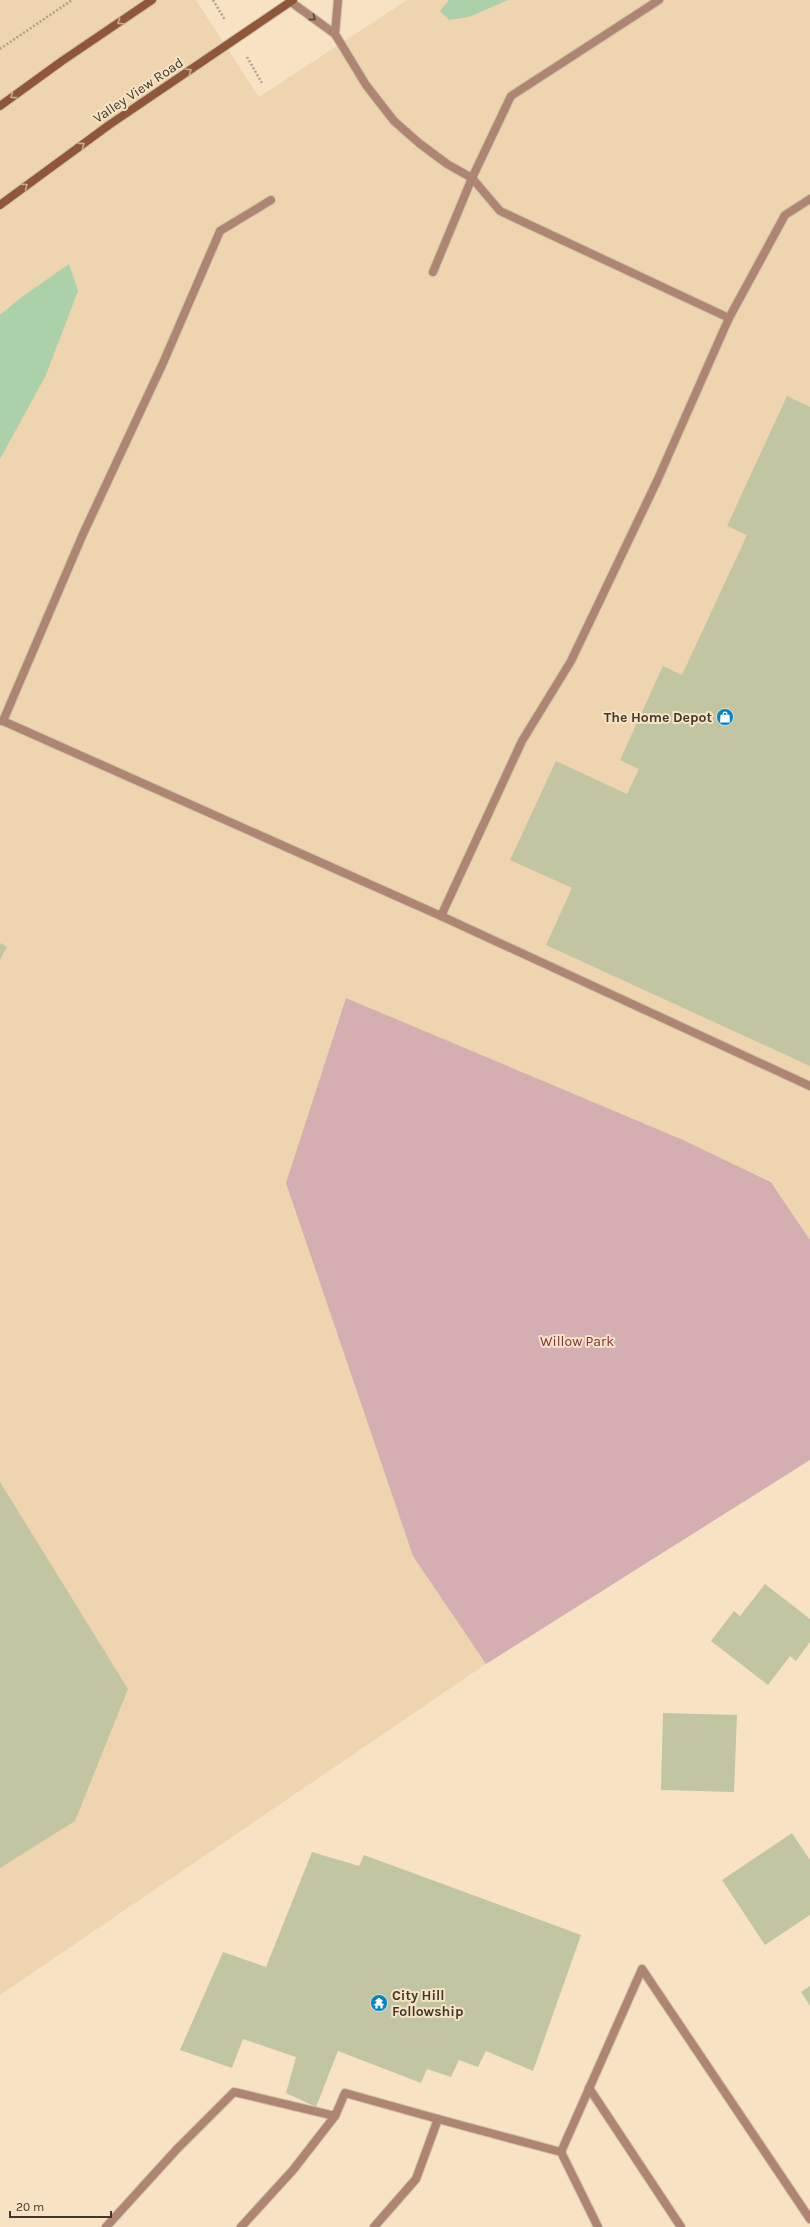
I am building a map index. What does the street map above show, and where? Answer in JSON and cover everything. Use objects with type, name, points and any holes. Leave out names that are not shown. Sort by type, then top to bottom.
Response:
[{"type":"main road","points":[[0,106],[152,0]]},
{"type":"main road","name":"Valley View Road","points":[[0,205],[109,125],[291,1]]},
{"type":"lane","points":[[335,34],[338,0]]},
{"type":"lane","points":[[433,272],[472,178],[511,96],[659,0]]},
{"type":"lane","points":[[291,1],[335,34],[366,85],[394,121],[441,159],[472,178],[500,211],[729,318]]},
{"type":"lane","points":[[441,916],[522,741],[571,661],[657,481],[729,318],[786,214],[810,199]]},
{"type":"lane","points":[[271,200],[220,231],[166,357],[82,534],[2,721],[441,916],[810,1086]]},
{"type":"lane","points":[[561,2152],[642,1969],[810,2219]]},
{"type":"lane","points":[[589,2088],[680,2227]]},
{"type":"lane","points":[[106,2227],[177,2149],[234,2092],[335,2116]]},
{"type":"lane","points":[[241,2227],[293,2170],[335,2116],[345,2093],[561,2152],[598,2227]]},
{"type":"lane","points":[[374,2227],[416,2180],[438,2119]]},
{"type":"path","points":[[0,49],[72,0]]},
{"type":"shaded area","points":[[0,0],[196,0],[259,97],[407,0],[810,0],[810,1240],[771,1181],[631,1119],[346,998],[392,1493],[486,1664],[0,1995]]},
{"type":"shaded area","points":[[449,0],[508,0],[469,17],[449,20],[440,11]]},
{"type":"shaded area","points":[[69,264],[78,291],[46,375],[0,459],[0,315],[19,299]]},
{"type":"green space","name":"Willow Park","points":[[346,998],[683,1140],[771,1182],[810,1240],[810,1460],[486,1664],[413,1556],[286,1183]]},
{"type":"building","name":"The Home Depot","points":[[787,396],[810,407],[810,1066],[546,945],[572,888],[510,860],[556,761],[627,794],[639,769],[620,760],[663,666],[682,675],[747,535],[727,526]]},
{"type":"building","points":[[0,943],[7,947],[0,960]]},
{"type":"building","points":[[0,1482],[128,1689],[75,1821],[0,1868]]},
{"type":"building","points":[[765,1584],[810,1619],[810,1642],[796,1661],[790,1656],[768,1685],[711,1641],[734,1611],[740,1616]]},
{"type":"building","points":[[663,1713],[737,1715],[734,1792],[661,1790]]},
{"type":"building","points":[[792,1833],[810,1860],[810,1915],[765,1945],[722,1880]]},
{"type":"building","name":"City Hill Followship","points":[[312,1852],[359,1866],[364,1855],[581,1935],[533,2071],[486,2051],[478,2067],[459,2060],[451,2077],[427,2069],[421,2083],[338,2051],[316,2107],[286,2093],[296,2057],[243,2039],[232,2068],[180,2050],[223,1952],[266,1967]]},
{"type":"building","points":[[810,1986],[810,2006],[801,1992]]},
{"type":"place","name":"The Home Depot","points":[[725,717]]},
{"type":"place","name":"City Hill Followship","points":[[379,2003]]}]
